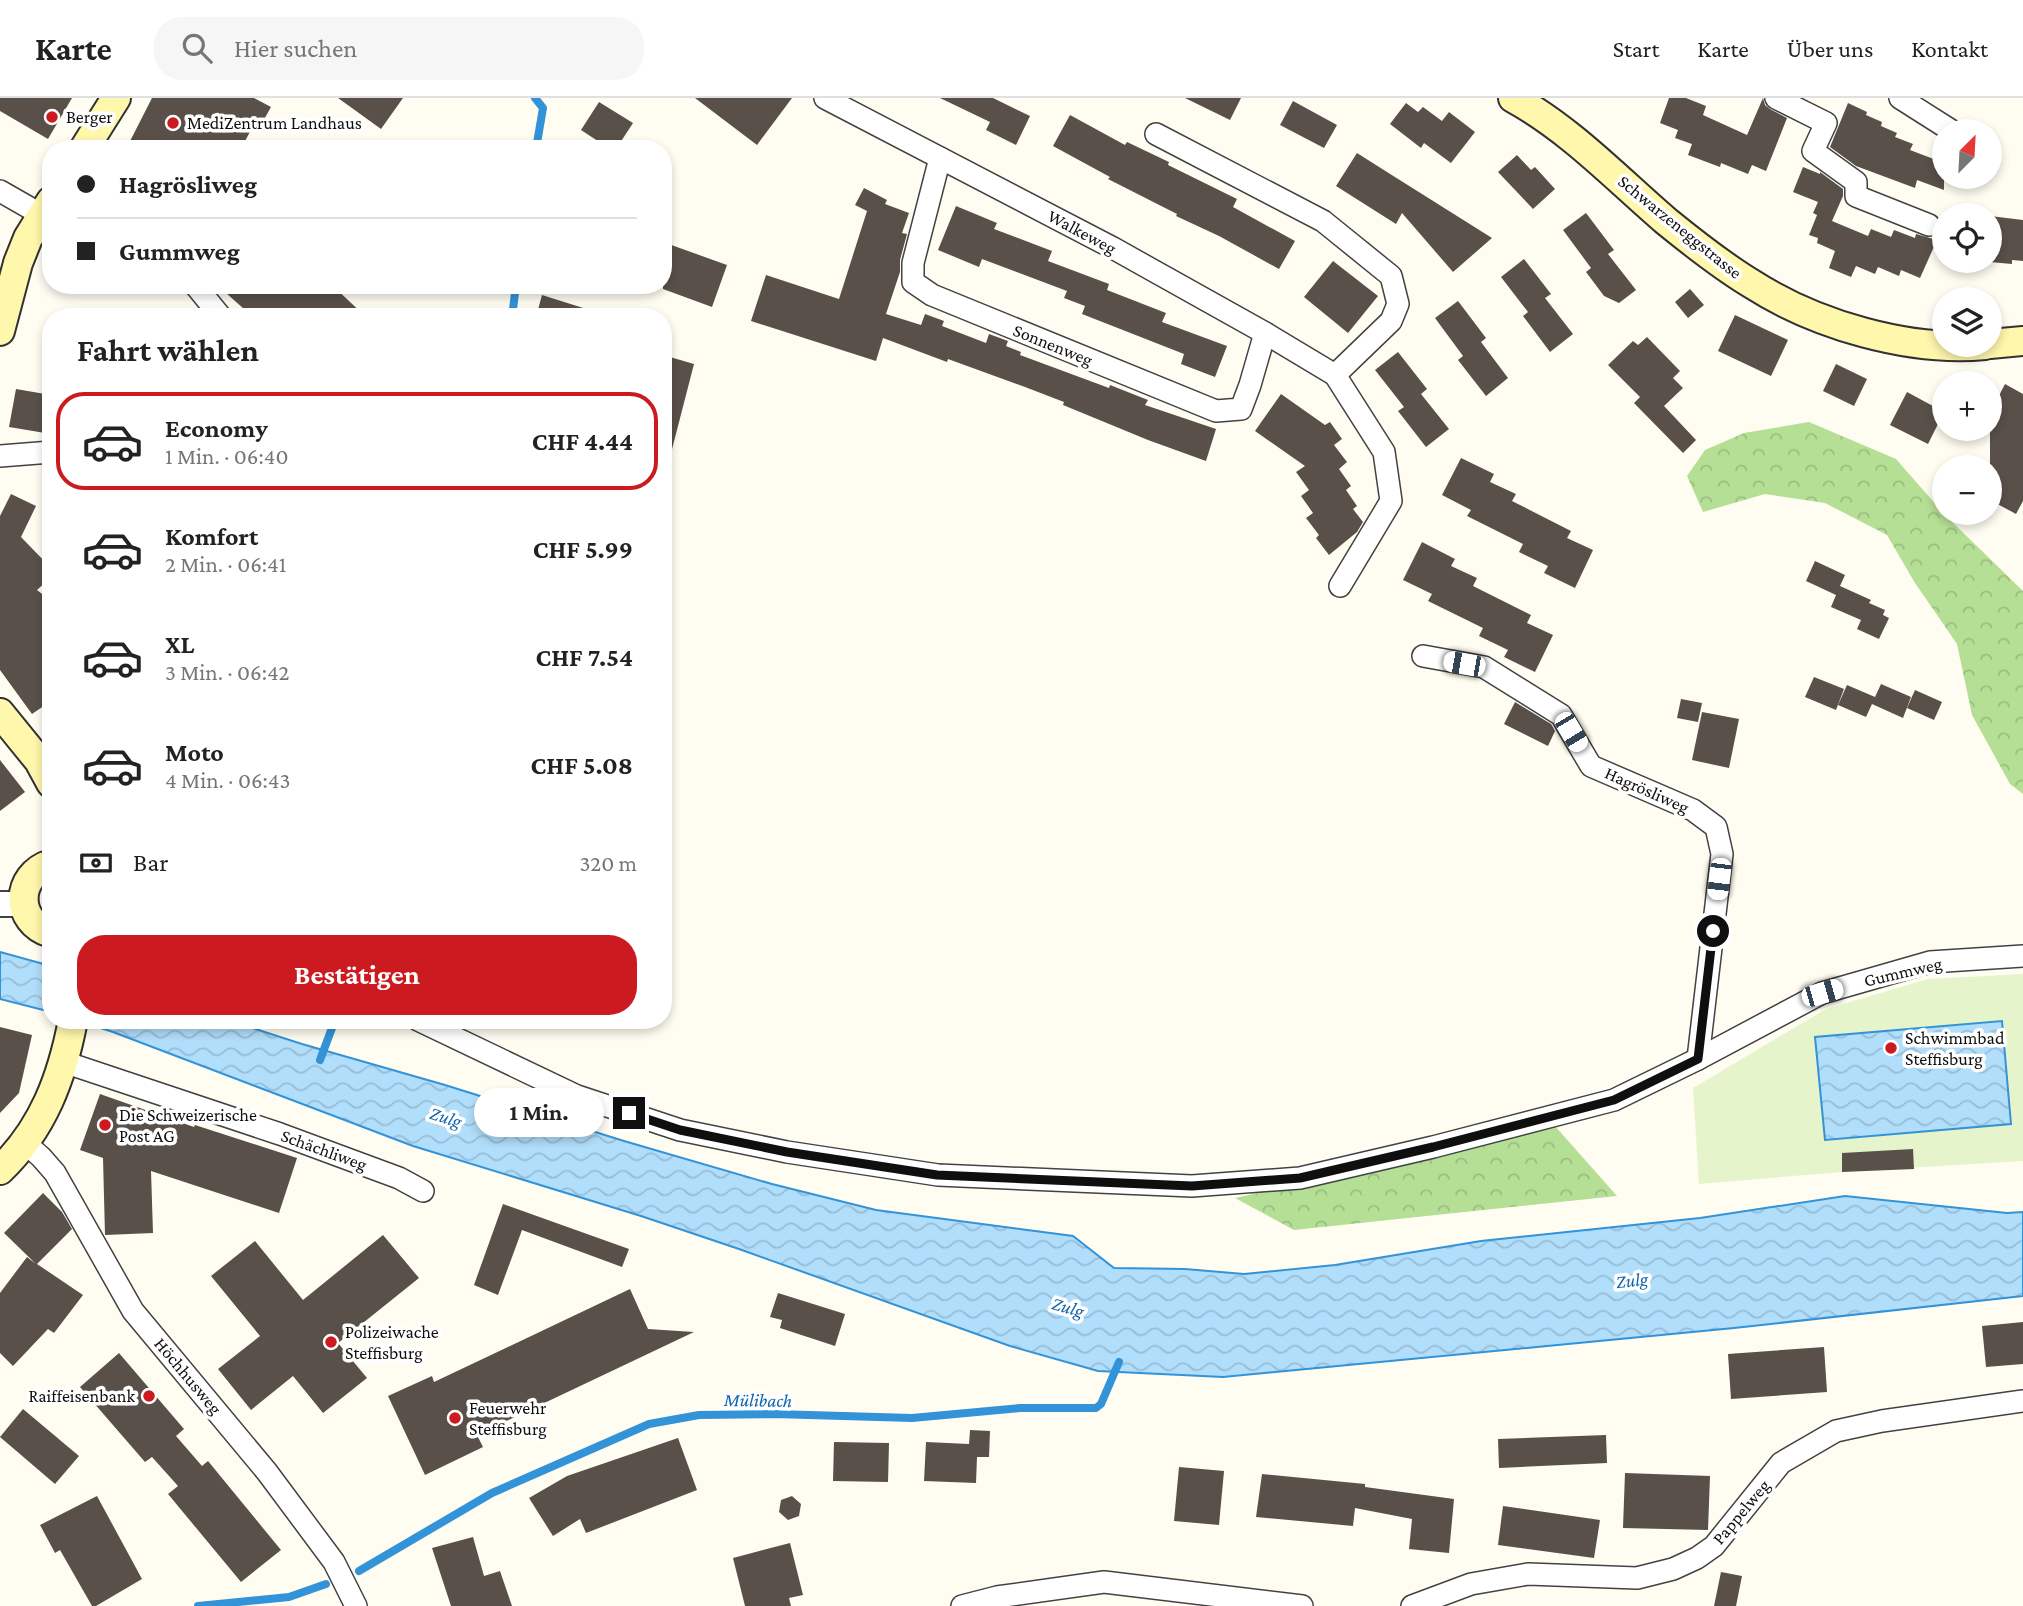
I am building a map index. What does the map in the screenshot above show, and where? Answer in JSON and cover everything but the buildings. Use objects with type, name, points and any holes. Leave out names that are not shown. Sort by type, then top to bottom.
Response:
[{"type":"main road","points":[[90,140],[116,98]]},
{"type":"main road","name":"Schwarzeneggstrasse","points":[[1513,98],[1565,132],[1700,248],[1752,285],[1806,313],[1844,326],[1893,339],[1932,345]]},
{"type":"main road","points":[[0,331],[18,263],[28,238],[42,215]]},
{"type":"main road","name":"Schwarzeneggstrasse","points":[[2002,343],[2023,341]]},
{"type":"main road","points":[[0,713],[29,747],[42,768]]},
{"type":"main road","points":[[42,868],[30,877],[23,895],[12,904],[42,928]]},
{"type":"main road","points":[[0,1170],[25,1143],[43,1115],[68,1042]]},
{"type":"street","name":"Walkeweg","points":[[825,98],[1113,248],[1265,332],[1335,375],[1384,452],[1391,500],[1340,586]]},
{"type":"street","points":[[1776,98],[1826,122],[1813,151],[1856,182],[1856,196],[1929,225]]},
{"type":"street","points":[[1900,98],[1933,119]]},
{"type":"street","points":[[1156,134],[1323,221],[1391,276],[1398,304],[1391,321],[1335,375]]},
{"type":"street","name":"Sonnenweg","points":[[940,158],[913,263],[913,282],[932,295],[1216,411],[1241,409],[1265,332]]},
{"type":"street","points":[[0,191],[42,207]]},
{"type":"street","points":[[202,294],[214,308]]},
{"type":"street","points":[[0,456],[42,453]]},
{"type":"street","name":"Hagrösliweg","points":[[1423,656],[1484,667],[1562,715],[1591,766],[1693,810],[1716,827],[1722,854],[1698,1059]]},
{"type":"street","name":"Gummweg","points":[[437,1029],[577,1096],[680,1130],[787,1152],[937,1175],[1192,1186],[1300,1178],[1614,1100],[1822,993],[1930,962],[2023,956]]},
{"type":"street","name":"Schächliweg","points":[[68,1042],[279,1133],[399,1178],[423,1191]]},
{"type":"street","name":"Höchhusweg","points":[[25,1143],[55,1173],[133,1311],[267,1472],[334,1562],[356,1606]]},
{"type":"street","name":"Pappelweg","points":[[1412,1606],[1471,1584],[1528,1574],[1637,1578],[1673,1569],[1697,1558],[1714,1546],[1781,1463],[1836,1431],[1882,1421],[2023,1401]]},
{"type":"street","points":[[962,1606],[997,1597],[1104,1582],[1302,1606]]},
{"type":"green space","points":[[1809,422],[1896,459],[1932,500],[1932,525],[1955,525],[2023,591],[2023,794],[2010,784],[1972,715],[1957,644],[1915,583],[1887,535],[1825,503],[1765,494],[1703,512],[1687,476],[1705,450],[1744,433]]},
{"type":"green space","name":"Schwimmbad Steffisburg","points":[[2023,974],[2023,1161],[1699,1184],[1693,1088],[1826,1009],[1928,979]]},
{"type":"green space","points":[[1555,1126],[1617,1196],[1294,1230],[1235,1198]]},
{"type":"water","points":[[0,952],[42,964],[42,1010],[0,999]]},
{"type":"water","points":[[2002,1021],[2011,1124],[1825,1140],[1815,1037]]},
{"type":"water","name":"Zulg","points":[[104,1029],[256,1029],[772,1184],[876,1210],[1073,1236],[1114,1268],[1185,1269],[1244,1274],[1335,1265],[1481,1241],[1700,1218],[1845,1196],[2007,1213],[2023,1212],[2023,1296],[1734,1328],[1223,1377],[1098,1371],[1010,1346],[641,1216],[413,1146]]},
{"type":"waterway","points":[[535,98],[543,108],[538,140]]},
{"type":"waterway","points":[[513,308],[515,294]]},
{"type":"waterway","points":[[320,1060],[332,1029]]},
{"type":"waterway","name":"Mülibach","points":[[359,1571],[492,1493],[649,1424],[699,1415],[912,1418],[1020,1408],[1096,1408],[1101,1404],[1119,1362]]},
{"type":"waterway","name":"Mülibach","points":[[198,1606],[289,1597],[326,1584]]},
{"type":"place","name":"Berger","points":[[52,117]]},
{"type":"place","name":"MediZentrum Landhaus","points":[[173,123]]},
{"type":"place","name":"Schwimmbad Steffisburg","points":[[1891,1048]]},
{"type":"place","name":"Die Schweizerische Post AG","points":[[105,1125]]},
{"type":"place","name":"Polizeiwache Steffisburg","points":[[331,1342]]},
{"type":"place","name":"Raiffeisenbank","points":[[149,1396]]},
{"type":"place","name":"Feuerwehr Steffisburg","points":[[455,1418]]},
{"type":"route","points":[[629,1113],[680,1130],[787,1152],[937,1175],[1192,1186],[1300,1178],[1614,1100],[1698,1059],[1713,931]]}]
